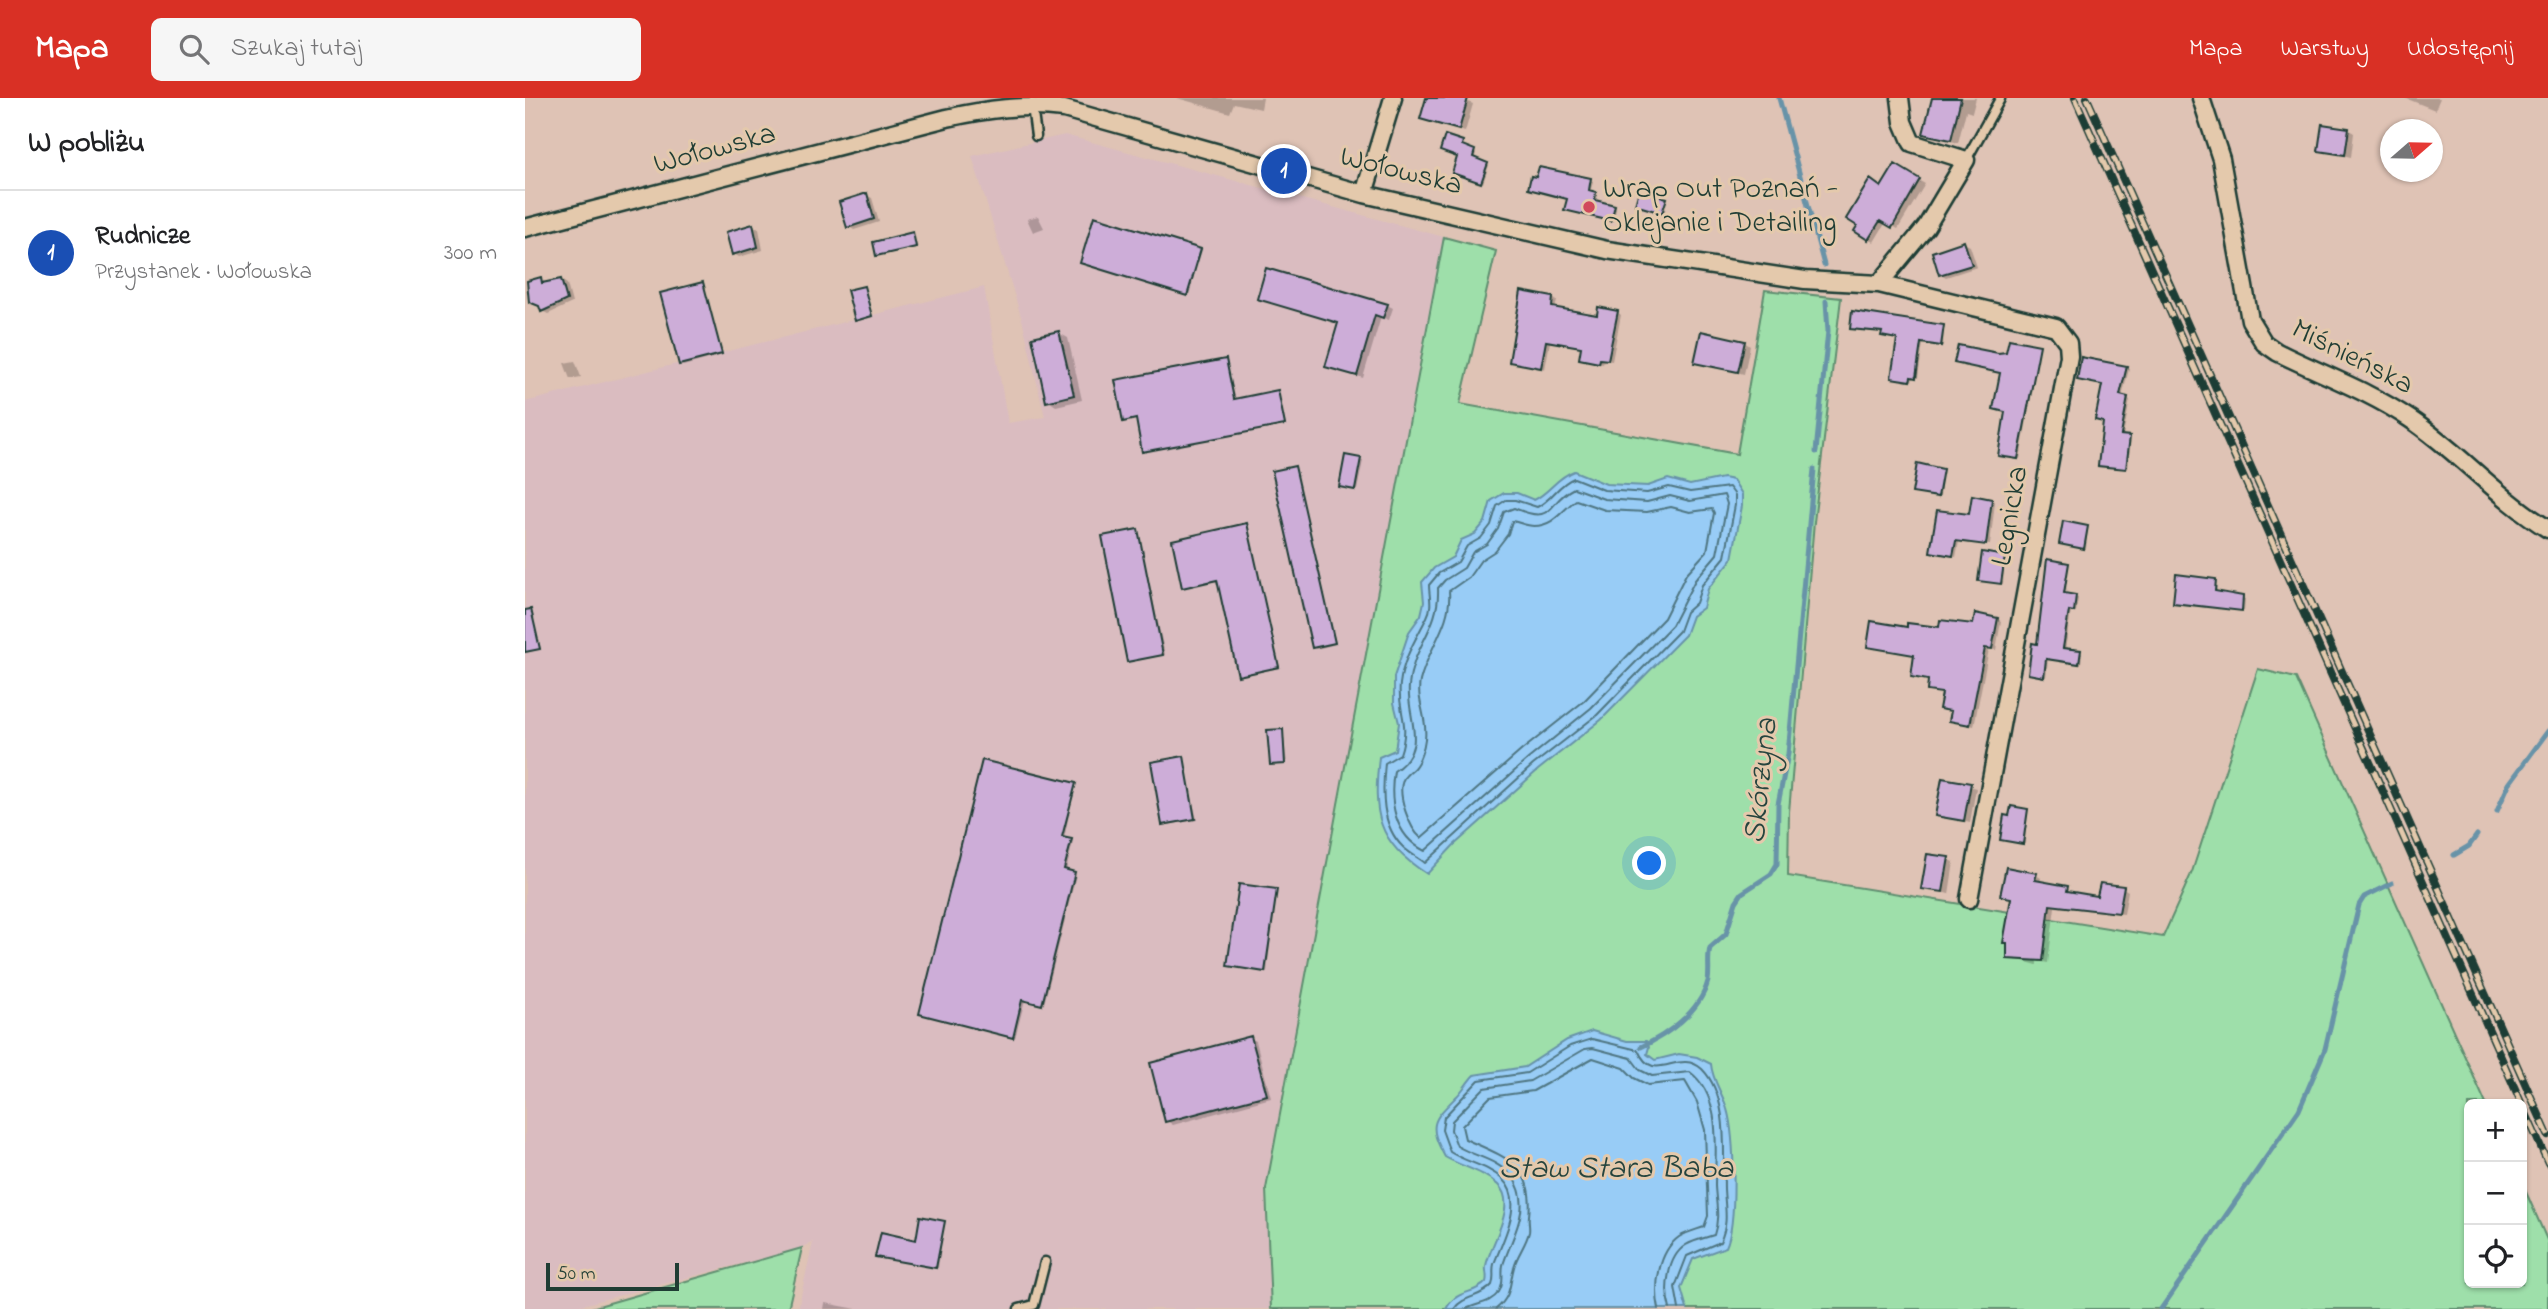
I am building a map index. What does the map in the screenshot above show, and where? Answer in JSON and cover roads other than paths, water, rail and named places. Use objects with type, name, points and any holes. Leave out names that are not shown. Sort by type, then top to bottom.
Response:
[{"type":"street","points":[[1364,194],[1393,98]]},
{"type":"street","points":[[1879,284],[1926,227],[1966,160],[1912,143],[1903,122],[1900,98]]},
{"type":"street","name":"Miśnieńska","points":[[2201,98],[2221,159],[2250,320],[2264,343],[2411,419],[2451,449],[2530,518],[2548,528]]},
{"type":"street","name":"Wołowska","points":[[525,228],[947,118],[1035,103],[1065,109],[1364,194],[1607,250],[1805,280],[1879,284]]},
{"type":"street","name":"Legnicka","points":[[1879,284],[2056,327],[2068,343],[2069,356],[1969,899]]},
{"type":"lane","points":[[1966,160],[2000,99]]},
{"type":"lane","points":[[1035,103],[1036,136]]},
{"type":"lane","points":[[1019,1309],[1034,1304],[1045,1262]]},
{"type":"water","points":[[1574,471],[1606,484],[1648,486],[1668,479],[1690,485],[1723,478],[1733,480],[1742,494],[1742,506],[1732,559],[1708,589],[1703,608],[1692,616],[1685,635],[1601,720],[1538,770],[1453,846],[1427,874],[1397,850],[1388,838],[1378,810],[1377,795],[1379,757],[1395,750],[1399,723],[1394,703],[1394,677],[1409,632],[1421,615],[1424,602],[1422,582],[1434,568],[1453,557],[1461,540],[1475,534],[1485,522],[1491,501],[1504,493],[1517,493],[1534,500]]},
{"type":"water","name":"Staw Stara Baba","points":[[1592,1031],[1627,1041],[1646,1041],[1649,1047],[1647,1054],[1655,1060],[1679,1054],[1697,1057],[1711,1064],[1713,1076],[1727,1109],[1732,1139],[1732,1220],[1726,1247],[1693,1259],[1681,1288],[1687,1309],[1446,1309],[1455,1298],[1486,1282],[1486,1266],[1501,1226],[1505,1203],[1504,1193],[1492,1180],[1445,1157],[1436,1137],[1435,1123],[1438,1117],[1474,1075],[1525,1067],[1567,1040]]},
{"type":"waterway","name":"Skórzyna","points":[[1779,98],[1824,265]]},
{"type":"waterway","name":"Skórzyna","points":[[1816,452],[1828,331],[1826,301]]},
{"type":"waterway","name":"Skórzyna","points":[[1641,1047],[1672,1029],[1698,1003],[1708,981],[1710,948],[1726,934],[1736,902],[1742,893],[1771,874],[1777,864],[1778,804],[1788,754],[1814,469]]},
{"type":"waterway","points":[[2497,811],[2509,784],[2548,731]]},
{"type":"waterway","points":[[2454,855],[2469,846],[2477,835]]},
{"type":"waterway","points":[[2161,1309],[2299,1110],[2325,1049],[2359,905],[2364,897],[2392,883]]},
{"type":"railway","points":[[2075,98],[2548,1163]]},
{"type":"railway","points":[[2087,98],[2548,1135]]},
{"type":"place","name":"Rudnicze","points":[[1284,171]]},
{"type":"place","name":"Wrap Out Poznań - Oklejanie i Detailing","points":[[1589,207]]}]
